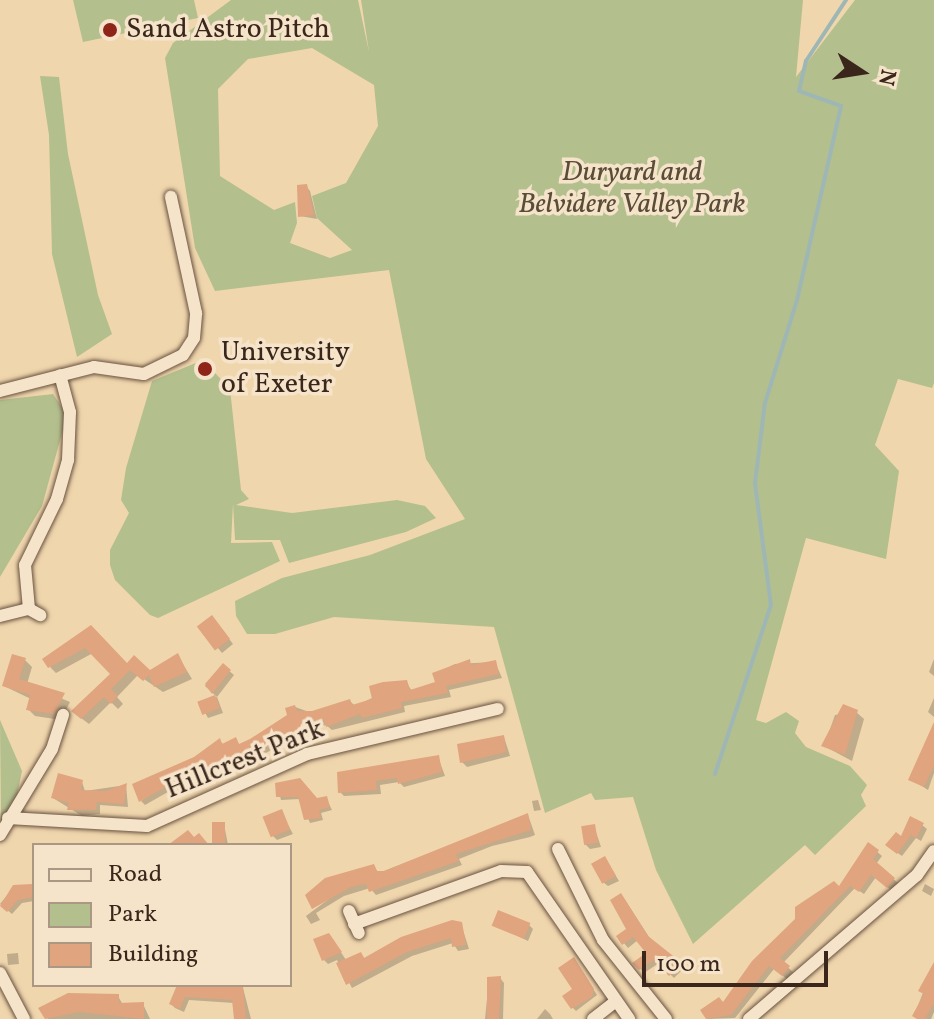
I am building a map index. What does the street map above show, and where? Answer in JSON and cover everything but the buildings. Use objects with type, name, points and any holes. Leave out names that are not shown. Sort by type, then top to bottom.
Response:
[{"type":"street","points":[[0,391],[94,367],[144,374],[165,368],[190,346],[196,313],[171,197]]},
{"type":"street","points":[[0,616],[35,612],[25,565],[57,499],[68,460],[70,412],[60,375]]},
{"type":"street","name":"Hillcrest Park","points":[[8,818],[147,826],[307,754],[498,709]]},
{"type":"street","points":[[0,835],[52,749],[63,715]]},
{"type":"street","points":[[558,849],[603,940],[666,1019]]},
{"type":"street","points":[[749,1019],[917,875],[934,851]]},
{"type":"street","points":[[354,923],[501,871],[527,872],[629,1019]]},
{"type":"street","points":[[0,973],[24,1019]]},
{"type":"street","points":[[593,1019],[616,1001]]},
{"type":"green space","name":"Sand Astro Pitch","points":[[73,0],[194,0],[198,18],[83,42]]},
{"type":"green space","name":"Duryard and Belvidere Valley Park","points":[[231,0],[358,0],[369,52],[361,0],[803,0],[796,77],[855,0],[934,0],[934,383],[932,388],[898,379],[875,445],[899,471],[886,559],[806,538],[756,720],[766,723],[786,712],[799,721],[795,733],[806,747],[850,766],[867,785],[861,795],[866,806],[815,855],[805,845],[693,944],[656,870],[633,797],[595,800],[591,793],[545,813],[494,627],[334,617],[275,634],[247,634],[236,616],[235,601],[282,578],[370,555],[465,519],[426,459],[389,270],[215,291],[195,248],[165,58],[173,43]],"holes":[[[312,48],[374,85],[378,126],[346,183],[312,196],[317,218],[352,250],[330,258],[290,243],[297,223],[295,202],[274,210],[220,176],[218,89],[248,59]]]},
{"type":"green space","points":[[40,76],[59,77],[68,154],[98,295],[112,334],[77,357],[52,254],[49,135]]},
{"type":"green space","points":[[203,360],[230,389],[241,490],[249,499],[236,505],[292,513],[397,500],[425,506],[436,518],[406,532],[289,563],[280,540],[235,540],[233,504],[231,543],[272,542],[280,561],[158,618],[150,615],[115,580],[110,565],[110,550],[129,513],[121,500],[126,468],[152,381]]},
{"type":"green space","points":[[53,394],[67,415],[42,506],[0,577],[0,400]]},
{"type":"green space","points":[[0,720],[22,771],[17,795],[1,822]]},
{"type":"waterway","points":[[715,774],[771,605],[755,483],[765,403],[797,300],[841,106],[799,91],[806,61],[846,0]]},
{"type":"place","name":"Sand Astro Pitch","points":[[110,30]]},
{"type":"place","name":"University of Exeter","points":[[205,369]]}]
